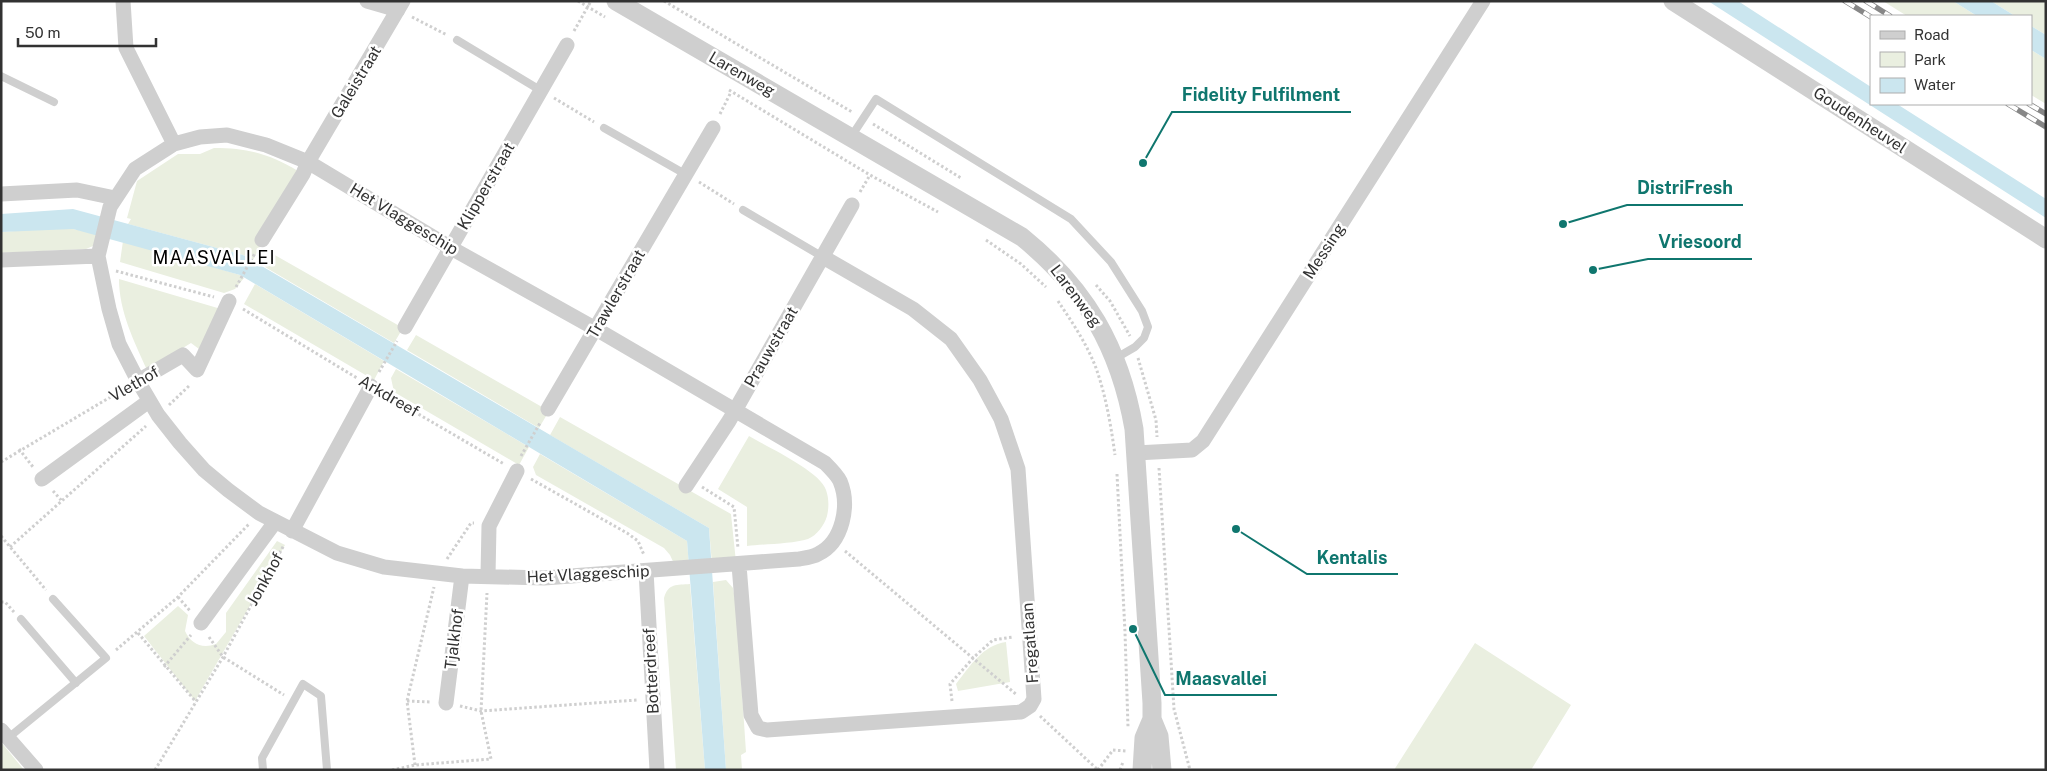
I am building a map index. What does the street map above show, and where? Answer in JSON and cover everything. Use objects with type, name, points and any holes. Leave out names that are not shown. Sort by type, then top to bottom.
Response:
[{"type":"street","points":[[123,1],[126,48],[174,144]]},
{"type":"street","points":[[366,1],[401,6]]},
{"type":"street","name":"Larenweg","points":[[616,1],[990,216],[1038,250],[1058,268],[1086,303],[1116,358],[1129,401],[1136,453],[1152,719],[1144,738],[1142,770]]},
{"type":"street","name":"Messing","points":[[1136,453],[1192,450],[1203,441],[1483,1]]},
{"type":"street","name":"Goudenheuvel","points":[[1673,1],[2046,240]]},
{"type":"street","name":"Galeistraat","points":[[308,162],[401,6]]},
{"type":"street","name":"Klipperstraat","points":[[405,328],[567,45]]},
{"type":"street","name":"Trawlerstraat","points":[[548,409],[713,128]]},
{"type":"street","name":"Het Vlaggeschip","points":[[228,135],[266,145],[308,162],[450,248],[596,329],[825,463],[840,480],[845,502],[842,526],[834,542],[818,554],[799,559],[739,565],[544,578],[488,575],[462,576],[384,567],[337,553],[260,513],[204,470],[158,415],[149,401],[119,344],[99,256],[112,203],[134,169],[174,144],[200,137],[228,135]]},
{"type":"street","points":[[262,240],[303,174],[308,162]]},
{"type":"street","points":[[1,194],[77,190],[112,203]]},
{"type":"street","name":"Prauwstraat","points":[[686,486],[735,411],[852,205]]},
{"type":"street","points":[[1,260],[99,256]]},
{"type":"street","name":"Fregatlaan","points":[[739,565],[751,715],[758,728],[767,730],[1021,712],[1030,706],[1034,699],[1028,635],[1018,469],[997,412],[980,380],[950,338],[913,310],[823,257]]},
{"type":"street","points":[[197,370],[229,301]]},
{"type":"street","name":"Vlethof","points":[[138,381],[183,355],[197,370]]},
{"type":"street","points":[[292,531],[373,381]]},
{"type":"street","name":"Vlethof","points":[[42,479],[149,401]]},
{"type":"street","points":[[488,575],[489,526],[518,466]]},
{"type":"street","name":"Jonkhof","points":[[201,623],[275,522]]},
{"type":"street","name":"Botterdreef","points":[[646,571],[657,770]]},
{"type":"street","name":"Tjalkhof","points":[[446,703],[462,576]]},
{"type":"street","points":[[1152,719],[1159,736],[1162,770]]},
{"type":"street","points":[[5,734],[36,770]]},
{"type":"lane","points":[[457,40],[540,90]]},
{"type":"lane","points":[[1,76],[54,102]]},
{"type":"lane","points":[[851,136],[876,99],[1071,220],[1111,262],[1142,310],[1148,327],[1144,338],[1135,347],[1116,358]]},
{"type":"lane","points":[[604,128],[685,174]]},
{"type":"lane","points":[[743,210],[823,257]]},
{"type":"lane","points":[[5,734],[76,683],[106,658],[53,599]]},
{"type":"lane","points":[[21,619],[76,683]]},
{"type":"lane","points":[[263,770],[262,758],[304,684],[321,696],[327,770]]},
{"type":"path","points":[[567,45],[591,1]]},
{"type":"path","points":[[664,1],[863,118],[962,179]]},
{"type":"path","points":[[401,6],[457,40]]},
{"type":"path","points":[[540,90],[604,128]]},
{"type":"path","points":[[713,128],[731,92]]},
{"type":"path","points":[[685,174],[743,210]]},
{"type":"path","points":[[229,301],[262,240]]},
{"type":"path","name":"Arkdreef","points":[[99,256],[229,301],[373,381],[627,532],[638,541],[644,550],[646,571]]},
{"type":"path","points":[[1091,279],[1110,300],[1135,347],[1156,420],[1174,708],[1190,770]]},
{"type":"path","points":[[373,381],[405,328]]},
{"type":"path","points":[[10,547],[191,384],[197,370]]},
{"type":"path","name":"Vlethof","points":[[1,462],[138,381]]},
{"type":"path","points":[[518,466],[548,409]]},
{"type":"path","points":[[706,480],[702,487],[734,507],[739,565]]},
{"type":"path","points":[[106,658],[138,633],[178,597],[260,513]]},
{"type":"path","points":[[415,765],[407,701],[438,573],[471,523],[489,526]]},
{"type":"path","name":"Jonkhof","points":[[155,770],[223,657],[292,531]]},
{"type":"path","points":[[1,536],[53,599]]},
{"type":"path","points":[[834,542],[974,657],[1030,706],[1098,770],[1113,750],[1127,751]]},
{"type":"path","points":[[392,770],[415,765],[491,759],[482,711],[488,575]]},
{"type":"path","points":[[178,597],[201,623],[223,657],[294,702]]},
{"type":"path","points":[[164,667],[201,623]]},
{"type":"path","points":[[138,633],[164,667],[196,702]]},
{"type":"path","points":[[954,716],[950,684],[974,657],[993,640],[1028,635]]},
{"type":"path","points":[[407,701],[446,703],[482,711],[653,698]]},
{"type":"green space","points":[[1883,1],[1953,1],[1975,15],[1905,15]]},
{"type":"green space","points":[[1991,1],[2042,1],[2046,3],[2046,35],[2032,27],[2032,15],[2013,15]]},
{"type":"green space","points":[[2032,51],[2046,59],[2046,104],[2032,96]]},
{"type":"green space","points":[[214,148],[237,149],[258,153],[298,171],[299,174],[253,260],[243,255],[128,224],[131,219],[127,218],[137,181],[178,154],[200,154]]},
{"type":"green space","points":[[73,229],[99,234],[93,246],[86,249],[1,253],[1,232]]},
{"type":"green space","points":[[123,241],[240,275],[244,278],[235,289],[224,293],[120,262]]},
{"type":"green space","points":[[273,254],[403,328],[394,343],[265,267]]},
{"type":"green space","points":[[119,279],[221,309],[199,349],[191,343],[147,370],[124,314]]},
{"type":"green space","points":[[255,284],[384,361],[374,380],[244,304]]},
{"type":"green space","points":[[416,335],[549,411],[539,428],[407,350]]},
{"type":"green space","points":[[396,369],[529,447],[519,465],[394,392],[391,378]]},
{"type":"green space","points":[[560,417],[731,514],[736,562],[712,564],[709,528],[550,435]]},
{"type":"green space","points":[[749,436],[804,467],[822,483],[828,496],[828,513],[822,527],[808,539],[747,546],[747,507],[718,489]]},
{"type":"green space","points":[[540,454],[687,541],[689,566],[676,568],[670,555],[664,548],[536,475],[533,467]]},
{"type":"green space","points":[[277,541],[285,545],[195,701],[144,636],[178,606],[188,615],[185,631],[190,639],[202,646],[216,644],[226,632],[226,613]]},
{"type":"green space","points":[[726,580],[733,588],[736,605],[746,752],[741,755],[742,770],[726,770],[713,582]]},
{"type":"green space","points":[[690,584],[705,770],[676,770],[664,598],[671,587]]},
{"type":"green space","points":[[1006,642],[1010,682],[958,691],[956,684],[978,657],[990,647]]},
{"type":"green space","points":[[1475,643],[1571,705],[1531,770],[1394,770]]},
{"type":"green space","points":[[1,742],[24,770],[1,770]]},
{"type":"water","points":[[1708,1],[1738,1],[1870,86],[1870,105],[1899,105],[2046,199],[2046,218]]},
{"type":"water","points":[[1953,1],[1991,1],[2013,15],[1975,15]]},
{"type":"water","points":[[2032,27],[2046,35],[2046,59],[2032,51]]},
{"type":"water","points":[[73,209],[243,255],[709,528],[726,770],[705,770],[687,541],[240,275],[73,229],[1,232],[1,214]]},
{"type":"railway","points":[[1845,1],[1870,16]]},
{"type":"railway","points":[[1866,1],[1888,15]]},
{"type":"railway","points":[[2010,105],[2046,127]]},
{"type":"railway","points":[[2031,105],[2046,114]]},
{"type":"place","name":"Fidelity Fulfilment","points":[[1143,163]]},
{"type":"place","name":"DistriFresh","points":[[1563,224]]},
{"type":"place","name":"Vriesoord","points":[[1593,270]]},
{"type":"place","name":"Kentalis","points":[[1236,529]]},
{"type":"place","name":"Maasvallei","points":[[1133,629]]},
{"type":"district","name":"MAASVALLEI","points":[[214,257]]}]
